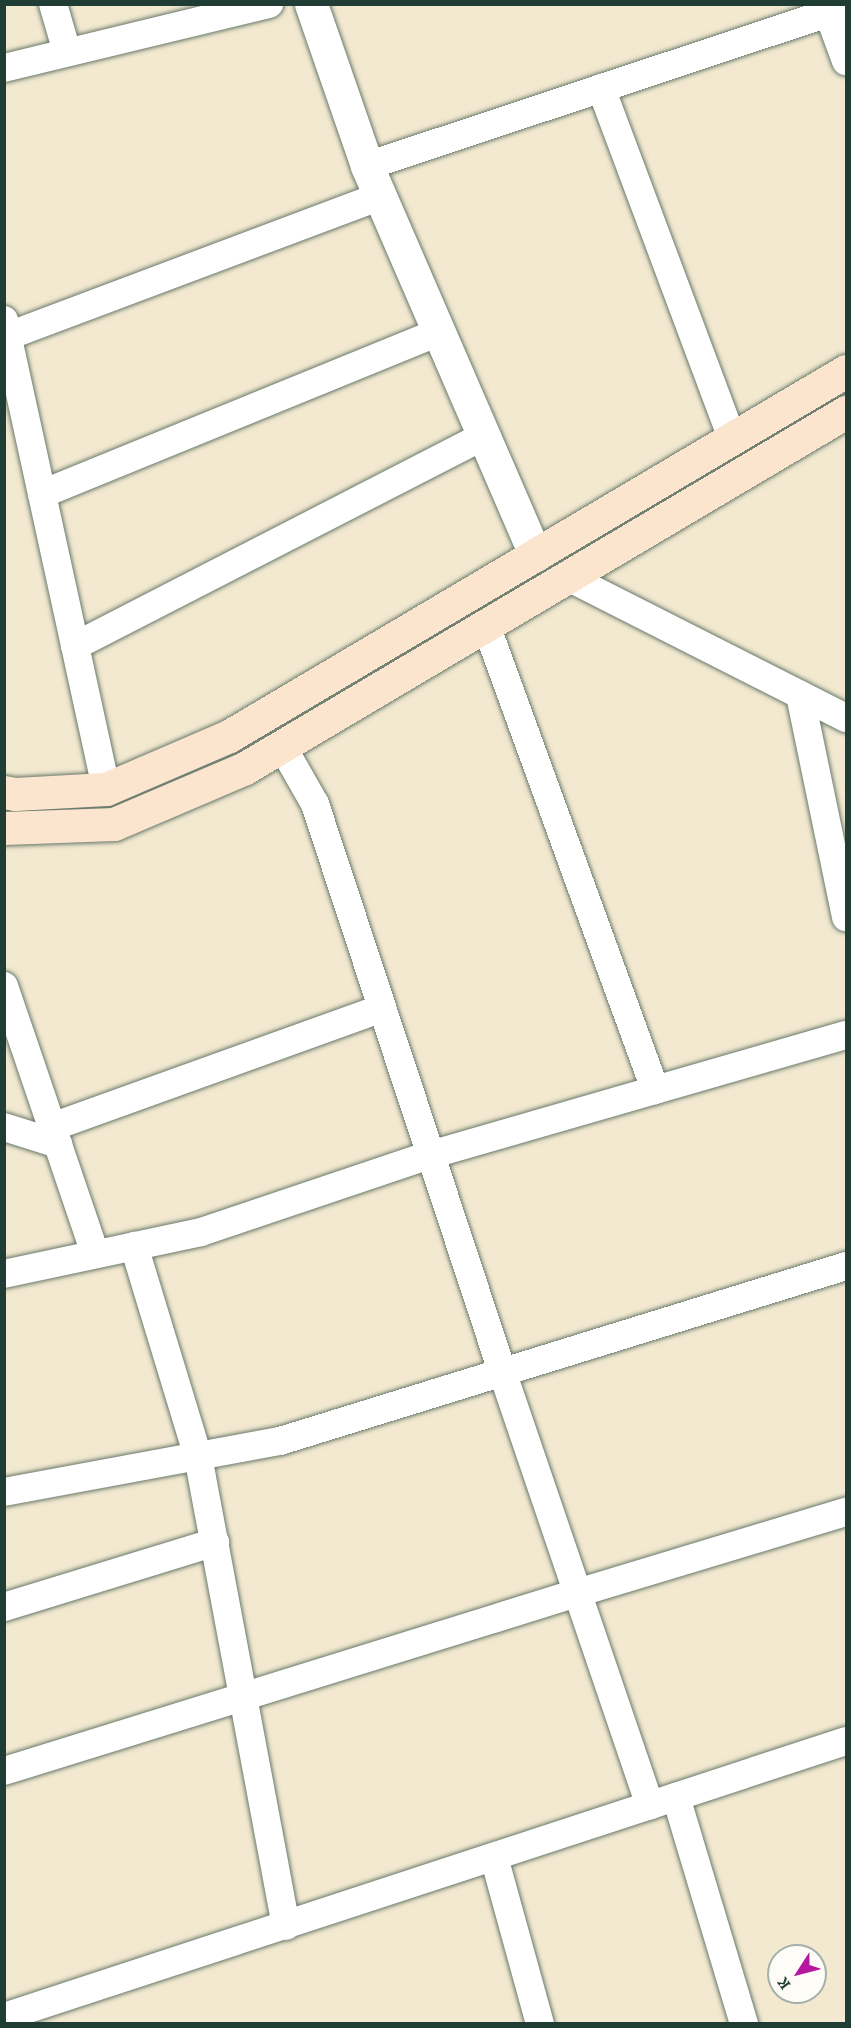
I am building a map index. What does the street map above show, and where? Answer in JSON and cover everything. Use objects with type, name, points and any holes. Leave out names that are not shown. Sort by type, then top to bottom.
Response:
[{"type":"main road","points":[[4,792],[15,794],[106,789],[229,736],[846,371]]},
{"type":"main road","points":[[4,828],[12,830],[114,824],[245,768],[846,412]]},
{"type":"street","points":[[53,4],[68,52]]},
{"type":"street","points":[[4,68],[268,4]]},
{"type":"street","points":[[310,4],[374,181],[535,555]]},
{"type":"street","points":[[106,789],[6,328],[601,88],[833,8],[846,61]]},
{"type":"street","points":[[601,88],[732,439]]},
{"type":"street","points":[[42,494],[439,332]]},
{"type":"street","points":[[75,646],[483,436]]},
{"type":"street","points":[[568,577],[800,695],[841,709]]},
{"type":"street","points":[[486,626],[655,1090]]},
{"type":"street","points":[[800,695],[846,917]]},
{"type":"street","points":[[282,746],[315,804],[577,1593],[663,1802],[744,2024]]},
{"type":"street","points":[[4,986],[95,1254]]},
{"type":"street","points":[[4,1127],[55,1135],[382,1008]]},
{"type":"street","points":[[4,1274],[201,1233],[430,1155],[846,1035]]},
{"type":"street","points":[[134,1246],[198,1456],[286,1926]]},
{"type":"street","points":[[4,1492],[280,1441],[846,1266]]},
{"type":"street","points":[[4,1771],[243,1695],[846,1512]]},
{"type":"street","points":[[4,1607],[215,1542]]},
{"type":"street","points":[[18,2017],[846,1741]]},
{"type":"street","points":[[494,1857],[540,2024]]}]
